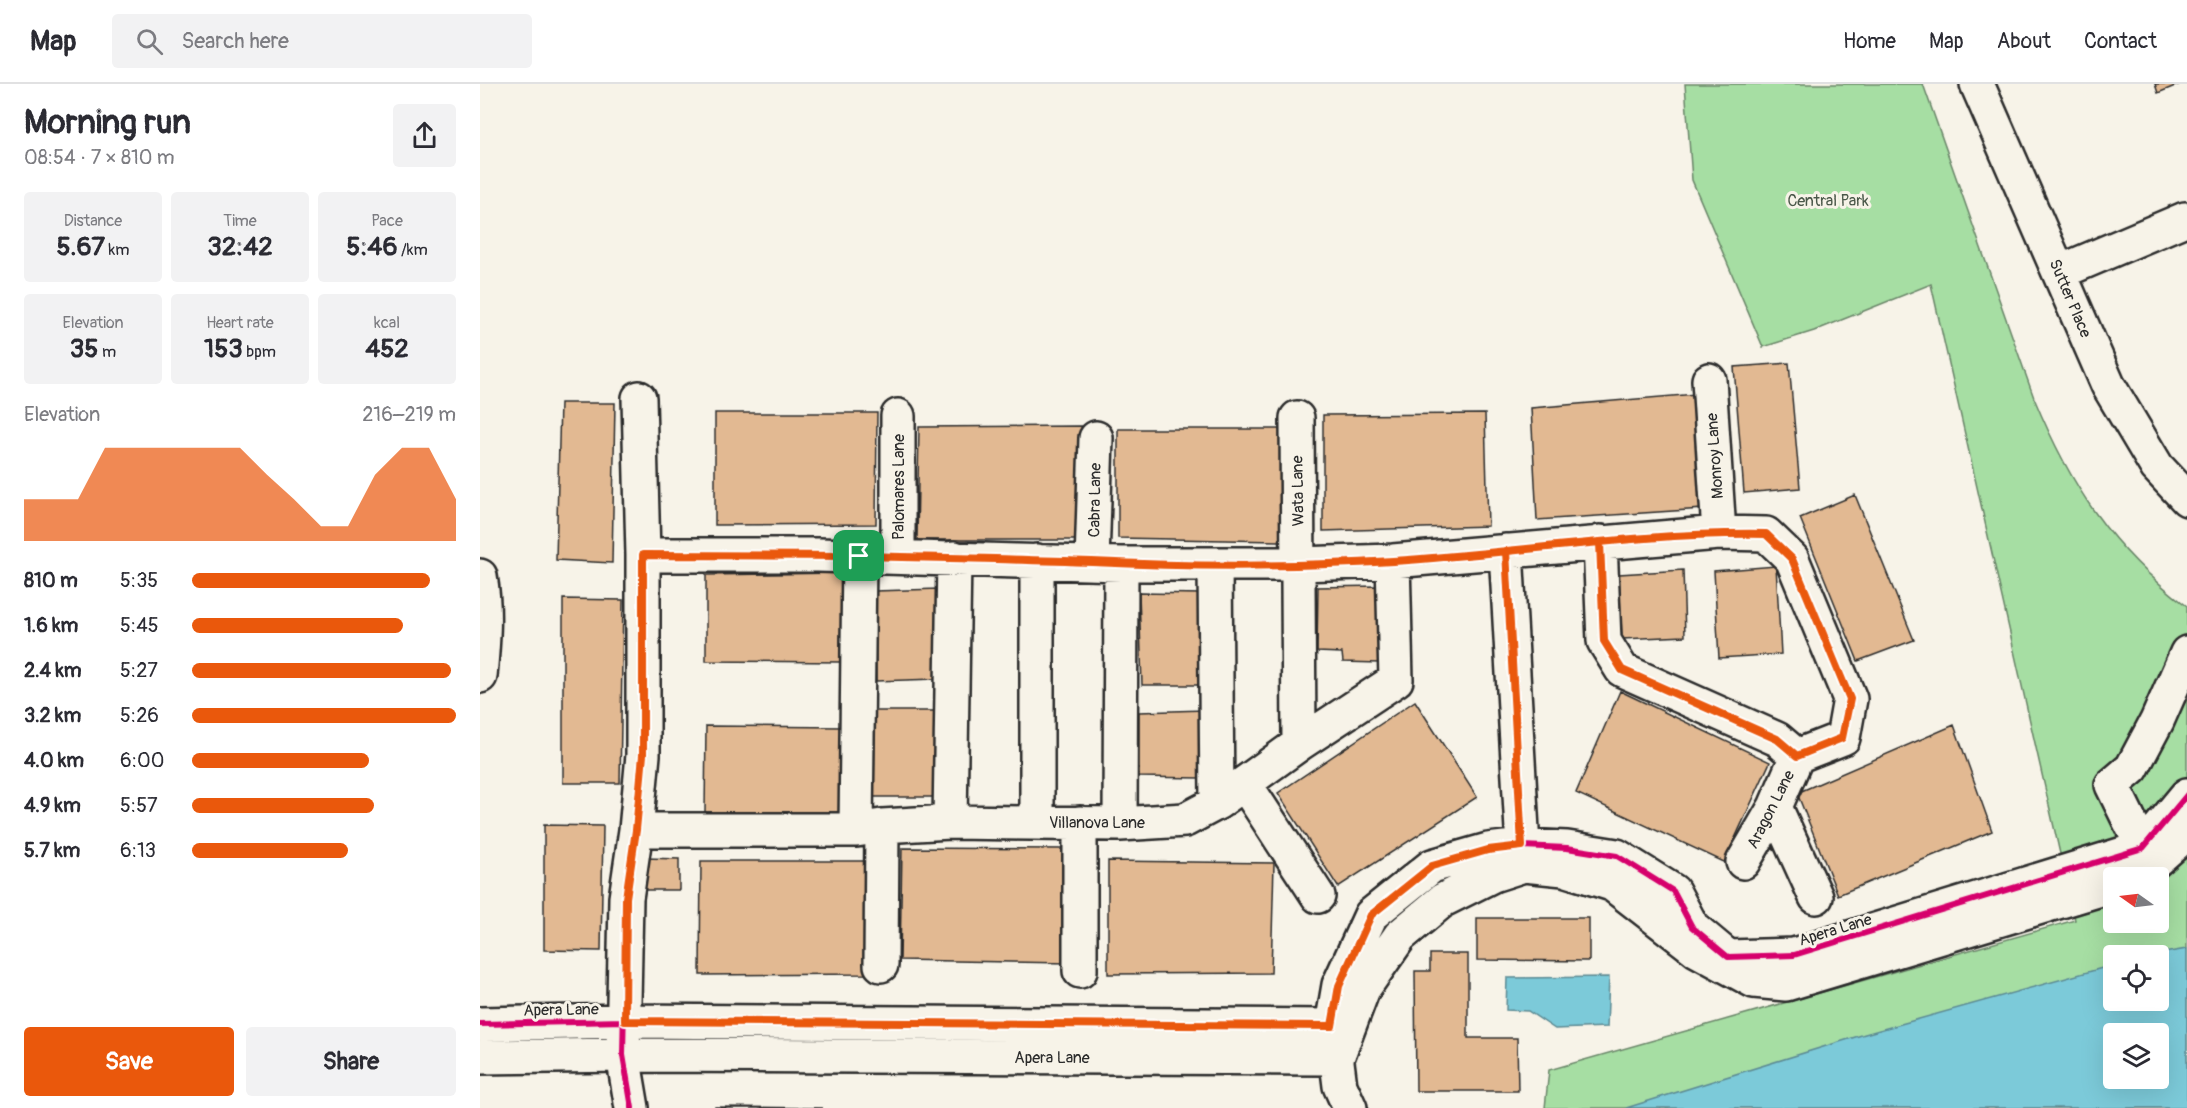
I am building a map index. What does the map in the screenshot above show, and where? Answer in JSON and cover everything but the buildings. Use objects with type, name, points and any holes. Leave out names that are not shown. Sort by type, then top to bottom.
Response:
[{"type":"street","name":"Sutter Place","points":[[1977,84],[2108,386],[2157,467],[2187,499]]},
{"type":"street","points":[[2060,272],[2185,219]]},
{"type":"street","name":"Monroy Lane","points":[[1709,380],[1719,533]]},
{"type":"street","points":[[632,1108],[623,1055],[626,898],[636,830],[643,755],[643,555],[639,398]]},
{"type":"street","name":"Palomares Lane","points":[[897,557],[898,416]]},
{"type":"street","name":"Wata Lane","points":[[1297,418],[1299,744]]},
{"type":"street","name":"Cabra Lane","points":[[1096,438],[1107,563],[1120,824]]},
{"type":"street","name":"Palomares Lane","points":[[643,555],[859,556],[1215,565],[1298,564],[1393,561],[1719,533]]},
{"type":"street","name":"Aragon Lane","points":[[1719,533],[1766,534],[1792,559],[1850,699],[1842,738],[1797,756],[1775,807],[1743,862]]},
{"type":"street","name":"Aragon Lane","points":[[1600,542],[1604,641],[1622,670],[1777,739],[1797,756]]},
{"type":"street","points":[[1506,551],[1523,856]]},
{"type":"street","points":[[859,556],[869,828],[881,965]]},
{"type":"street","points":[[950,822],[954,558]]},
{"type":"street","points":[[1037,561],[1037,822]]},
{"type":"street","name":"Villanova Lane","points":[[636,830],[869,828],[950,822],[1120,824],[1185,820],[1217,803],[1299,744],[1396,680],[1393,561]]},
{"type":"street","points":[[1215,565],[1217,803]]},
{"type":"street","points":[[480,576],[483,591],[484,630],[480,676]]},
{"type":"street","points":[[2144,862],[2112,785],[2132,768],[2157,721],[2187,653]]},
{"type":"street","points":[[1245,784],[1318,896]]},
{"type":"street","points":[[2144,862],[2187,795]]},
{"type":"street","points":[[1775,807],[1816,897]]},
{"type":"street","points":[[1080,823],[1080,971]]},
{"type":"street","name":"Apera Lane","points":[[1336,1058],[1363,989],[1400,936],[1443,900],[1523,856],[1567,848],[1617,856],[1673,891],[1692,927],[1728,957],[1794,955],[2144,862],[2187,833]]},
{"type":"street","name":"Apera Lane","points":[[1336,1058],[1332,1026],[1339,986],[1371,915],[1432,866],[1488,850],[1523,856],[1612,884],[1697,950],[1754,981],[1786,984],[2103,888]]},
{"type":"street","name":"Apera Lane","points":[[480,1024],[625,1021],[1332,1026]]},
{"type":"street","name":"Apera Lane","points":[[480,1057],[623,1055],[1336,1058]]},
{"type":"street","points":[[1336,1058],[1340,1086],[1350,1108]]},
{"type":"green space","name":"Central Park","points":[[1685,84],[1923,84],[2034,398],[2062,459],[2078,487],[2115,538],[2136,562],[2187,606],[2187,1108],[1545,1108],[1549,1070],[2075,920],[1931,284],[1814,331],[1763,347],[1692,180]]},
{"type":"water","points":[[2187,949],[2187,1108],[1626,1108],[1865,1034],[2103,968],[2103,1011],[2169,1011],[2169,952]]},
{"type":"water","points":[[1609,977],[1607,1027],[1555,1029],[1528,1011],[1506,1010],[1507,978]]},
{"type":"cycle path","points":[[632,1108],[623,1055],[626,898],[636,830],[643,755],[643,555],[818,555],[1121,564],[1298,564],[1393,561],[1719,533]]},
{"type":"cycle path","points":[[480,1024],[625,1021],[1332,1026],[1339,985],[1371,915],[1432,866],[1488,850],[1522,846],[1567,848],[1617,856],[1673,891],[1692,927],[1728,957],[1794,955],[2143,848],[2187,795]]},
{"type":"route","points":[[859,556],[643,555],[643,755],[636,830],[626,898],[625,1021],[1332,1026],[1339,986],[1371,915],[1432,866],[1488,850],[1522,846],[1506,551],[1600,542],[1604,641],[1622,670],[1777,739],[1797,756],[1842,738],[1850,699],[1792,559],[1766,534],[1719,533],[1600,542],[1553,546],[1393,561],[1298,564],[1121,564],[859,556]]}]
